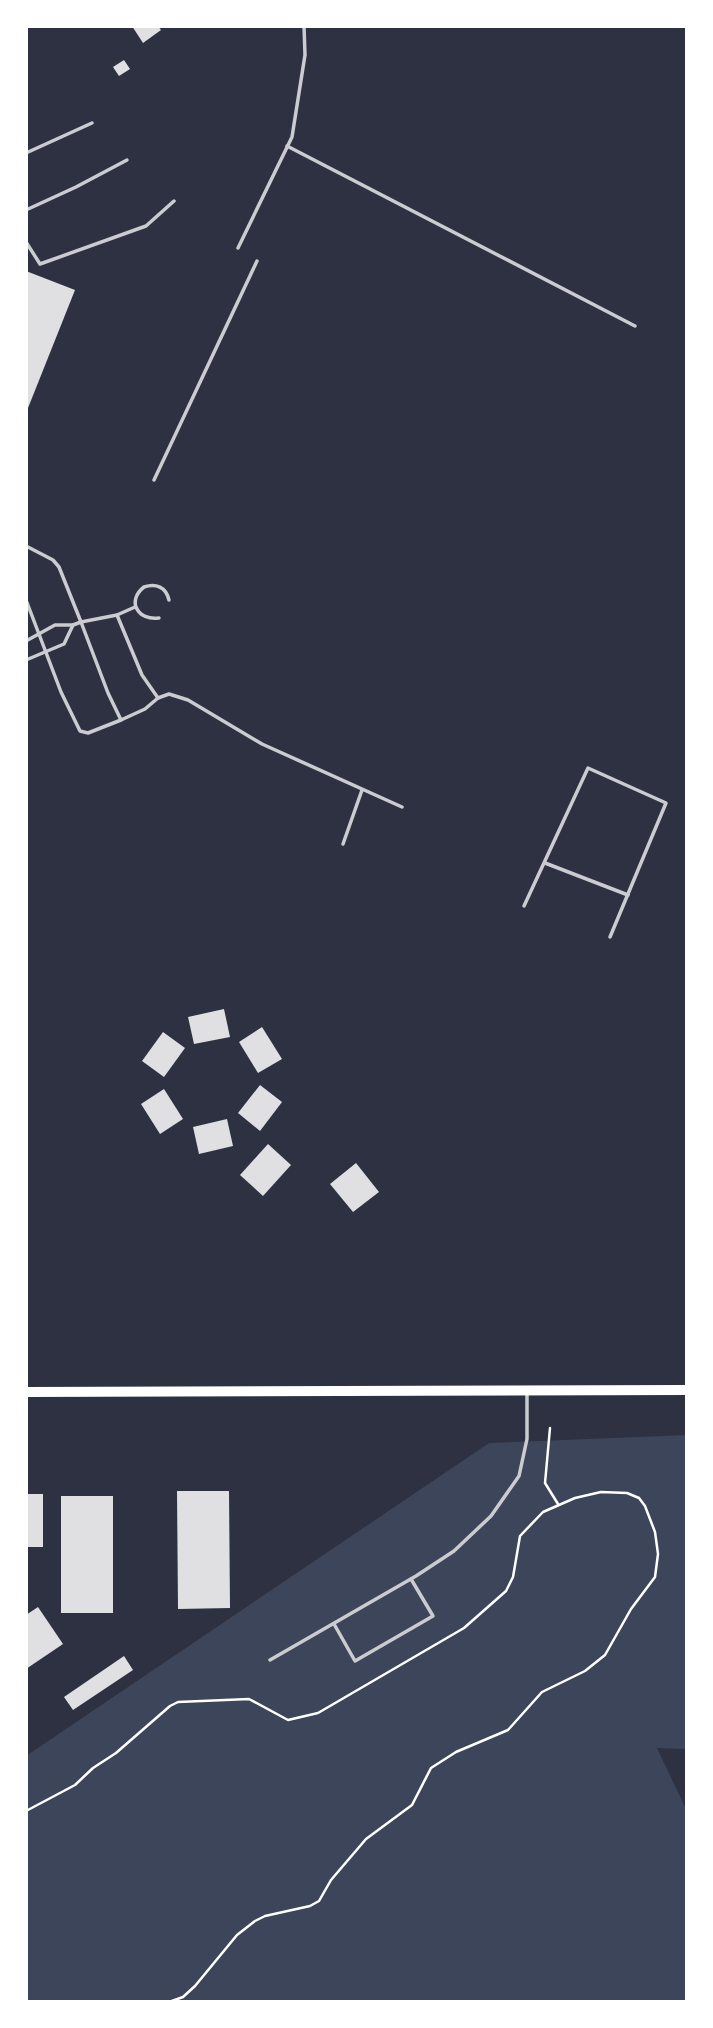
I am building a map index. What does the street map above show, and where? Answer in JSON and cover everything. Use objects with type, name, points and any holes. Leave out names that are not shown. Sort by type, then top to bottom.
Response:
[{"type":"main road","points":[[26,1392],[687,1390]]},
{"type":"lane","points":[[238,248],[292,137],[305,55],[304,26]]},
{"type":"lane","points":[[26,153],[92,123]]},
{"type":"lane","points":[[288,146],[635,326]]},
{"type":"lane","points":[[26,210],[127,160]]},
{"type":"lane","points":[[26,242],[40,264],[146,226],[174,201]]},
{"type":"lane","points":[[155,480],[257,261]]},
{"type":"lane","points":[[26,546],[53,559],[59,567],[121,720]]},
{"type":"lane","points":[[159,618],[146,618],[135,607],[136,595],[139,590],[149,585],[161,587],[169,600]]},
{"type":"lane","points":[[26,600],[79,731],[88,733],[121,720],[169,694],[188,700],[262,744],[402,807]]},
{"type":"lane","points":[[26,641],[55,625],[73,625],[117,615],[135,607]]},
{"type":"lane","points":[[117,615],[142,675],[158,698]]},
{"type":"lane","points":[[26,660],[64,644],[73,625]]},
{"type":"lane","points":[[524,906],[589,768],[666,803],[610,937]]},
{"type":"lane","points":[[343,844],[362,789]]},
{"type":"lane","points":[[544,863],[628,895]]},
{"type":"lane","points":[[270,1660],[411,1579],[454,1551],[491,1516],[519,1476],[527,1439],[527,1391]]},
{"type":"lane","points":[[334,1624],[355,1661],[433,1616],[411,1579]]},
{"type":"path","points":[[550,1428],[545,1483],[558,1504]]},
{"type":"path","points":[[169,2002],[183,1997],[195,1986],[237,1935],[255,1921],[319,1901],[331,1880],[366,1839],[412,1805],[431,1768],[456,1752],[508,1730],[542,1692],[595,1665],[605,1655],[631,1609],[655,1577],[658,1554]]},
{"type":"shaded area","points":[[687,1435],[687,1749],[657,1748],[687,1811],[687,2002],[26,2002],[26,1756],[489,1443]]},
{"type":"building","points":[[132,26],[158,26],[161,30],[143,43]]},
{"type":"building","points":[[124,60],[130,69],[119,76],[113,67]]},
{"type":"building","points":[[26,271],[75,290],[26,413]]},
{"type":"building","points":[[224,1009],[230,1037],[194,1044],[188,1017]]},
{"type":"building","points":[[262,1027],[282,1059],[258,1073],[239,1042]]},
{"type":"building","points":[[163,1032],[185,1048],[164,1077],[142,1061]]},
{"type":"building","points":[[260,1085],[282,1102],[260,1131],[238,1113]]},
{"type":"building","points":[[164,1089],[183,1119],[160,1134],[141,1104]]},
{"type":"building","points":[[227,1119],[233,1146],[199,1154],[193,1127]]},
{"type":"building","points":[[268,1144],[291,1165],[263,1196],[240,1175]]},
{"type":"building","points":[[356,1163],[379,1192],[353,1212],[330,1184]]},
{"type":"building","points":[[177,1491],[229,1491],[230,1608],[178,1609]]},
{"type":"building","points":[[26,1494],[43,1494],[43,1547],[26,1547]]},
{"type":"building","points":[[61,1496],[113,1496],[113,1613],[61,1613]]},
{"type":"building","points":[[38,1607],[63,1644],[26,1669],[26,1615]]},
{"type":"building","points":[[124,1656],[133,1670],[73,1710],[64,1697]]}]
